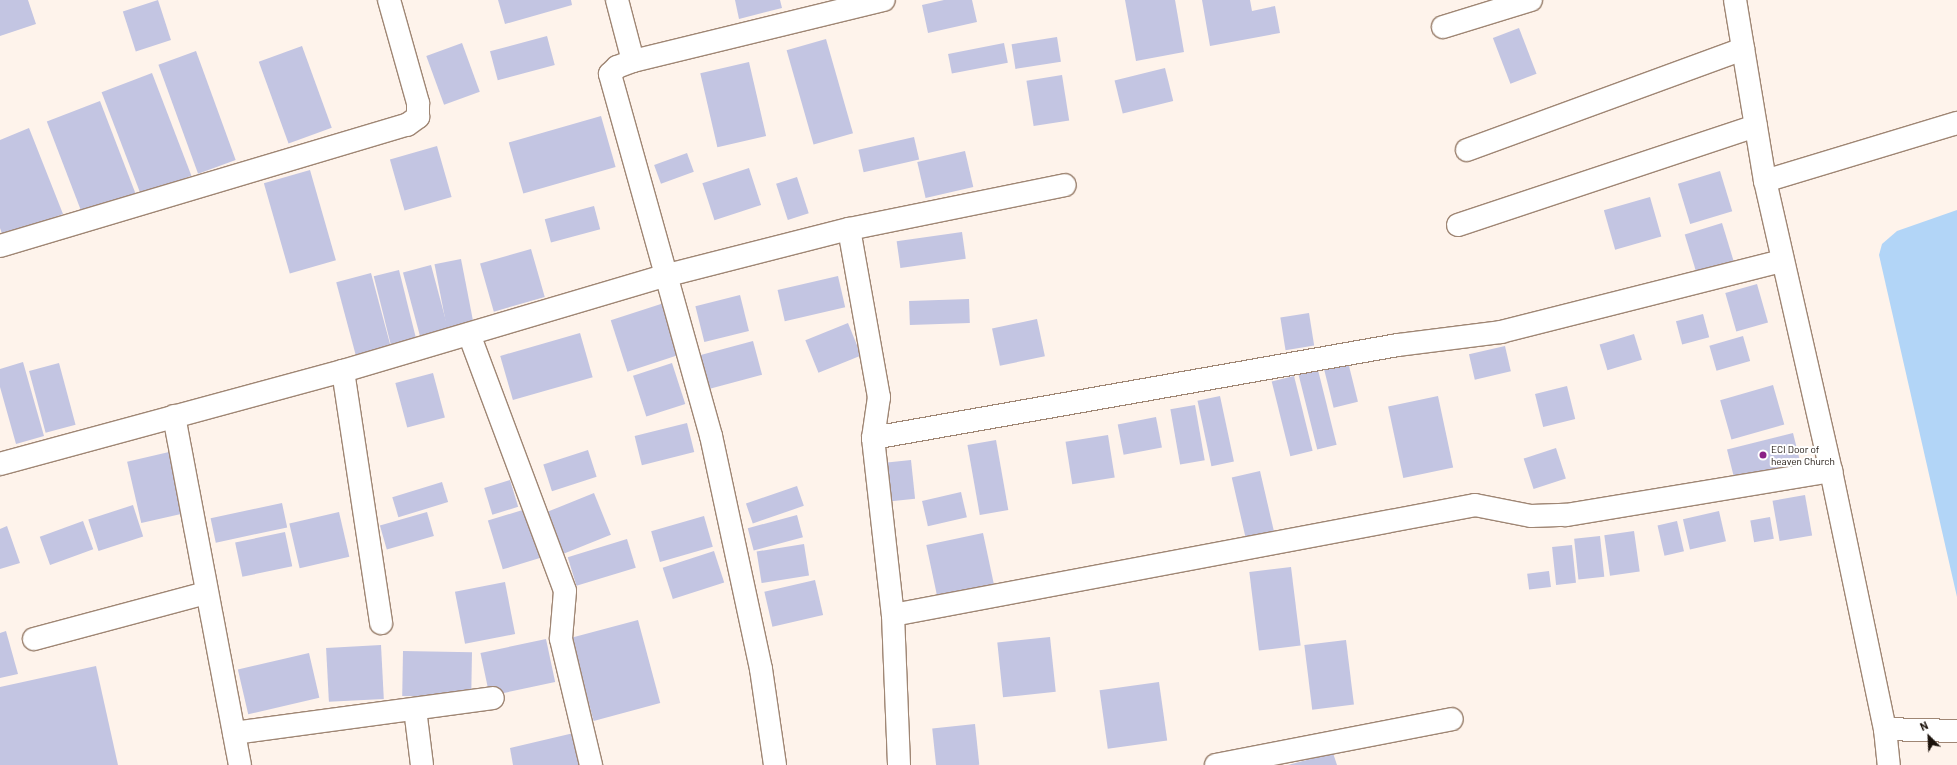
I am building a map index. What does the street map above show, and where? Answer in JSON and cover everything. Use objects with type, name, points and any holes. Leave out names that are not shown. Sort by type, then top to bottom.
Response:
[{"type":"street","points":[[0,246],[407,125],[418,117],[418,104],[389,0]]},
{"type":"street","points":[[617,0],[633,61]]},
{"type":"street","points":[[775,765],[761,669],[711,436],[610,83],[610,74],[617,67],[633,61],[884,0]]},
{"type":"street","points":[[1443,27],[1531,0]]},
{"type":"street","points":[[1735,0],[1765,181],[1782,261],[1832,471],[1885,729],[1889,765]]},
{"type":"street","points":[[1467,150],[1743,50]]},
{"type":"street","points":[[1765,181],[1957,123]]},
{"type":"street","points":[[1458,224],[1756,126]]},
{"type":"street","points":[[0,464],[343,371],[664,276],[849,229],[1065,185]]},
{"type":"street","points":[[849,229],[879,397],[872,438],[893,615],[899,765]]},
{"type":"street","points":[[872,438],[1398,345],[1501,332],[1782,261]]},
{"type":"street","points":[[469,334],[565,591],[561,639],[592,765]]},
{"type":"street","points":[[343,371],[381,623]]},
{"type":"street","points":[[174,416],[206,593],[240,765]]},
{"type":"street","points":[[893,615],[1475,505],[1530,516],[1566,515],[1832,471]]},
{"type":"street","points":[[34,639],[206,593]]},
{"type":"street","points":[[234,733],[493,698]]},
{"type":"street","points":[[415,709],[422,765]]},
{"type":"street","points":[[1216,765],[1452,719]]},
{"type":"street","points":[[1885,729],[1957,731]]},
{"type":"water","points":[[1957,210],[1957,597],[1879,255],[1882,244],[1897,231]]},
{"type":"building","points":[[0,0],[28,0],[36,24],[0,36]]},
{"type":"building","points":[[158,0],[171,40],[136,51],[123,11]]},
{"type":"building","points":[[498,0],[571,0],[572,5],[505,24]]},
{"type":"building","points":[[735,0],[780,0],[782,8],[739,19]]},
{"type":"building","points":[[944,0],[972,0],[977,22],[928,33],[922,5]]},
{"type":"building","points":[[1125,0],[1175,0],[1184,52],[1136,61]]},
{"type":"building","points":[[1202,0],[1250,0],[1252,11],[1275,6],[1280,33],[1210,46]]},
{"type":"building","points":[[1519,28],[1537,74],[1510,84],[1493,38]]},
{"type":"building","points":[[547,36],[555,65],[498,80],[490,51]]},
{"type":"building","points":[[1057,37],[1061,62],[1015,69],[1012,44]]},
{"type":"building","points":[[826,39],[853,133],[814,145],[787,50]]},
{"type":"building","points":[[462,43],[480,92],[444,105],[426,56]]},
{"type":"building","points":[[1004,43],[1008,63],[952,74],[948,54]]},
{"type":"building","points":[[302,46],[332,128],[289,143],[259,62]]},
{"type":"building","points":[[196,51],[236,160],[198,174],[158,65]]},
{"type":"building","points":[[749,62],[766,136],[717,147],[700,73]]},
{"type":"building","points":[[1165,68],[1173,101],[1123,114],[1115,81]]},
{"type":"building","points":[[152,73],[191,176],[141,195],[102,92]]},
{"type":"building","points":[[1062,75],[1069,120],[1034,126],[1026,81]]},
{"type":"building","points":[[100,101],[136,195],[83,216],[47,121]]},
{"type":"building","points":[[601,116],[616,167],[523,193],[509,142]]},
{"type":"building","points":[[29,128],[63,214],[3,237],[0,228],[0,140]]},
{"type":"building","points":[[914,137],[919,159],[864,172],[858,150]]},
{"type":"building","points":[[437,146],[452,197],[405,210],[390,160]]},
{"type":"building","points":[[965,151],[973,187],[926,198],[917,162]]},
{"type":"building","points":[[687,153],[694,172],[661,184],[654,165]]},
{"type":"building","points":[[749,168],[761,205],[714,220],[702,183]]},
{"type":"building","points":[[310,170],[336,260],[290,274],[264,183]]},
{"type":"building","points":[[1720,171],[1732,211],[1690,224],[1678,184]]},
{"type":"building","points":[[797,177],[809,213],[788,220],[776,184]]},
{"type":"building","points":[[1650,197],[1661,236],[1615,250],[1604,210]]},
{"type":"building","points":[[594,206],[600,229],[551,242],[545,219]]},
{"type":"building","points":[[1722,223],[1735,266],[1698,277],[1685,234]]},
{"type":"building","points":[[962,232],[966,259],[900,268],[897,241]]},
{"type":"building","points":[[531,249],[545,297],[494,312],[480,264]]},
{"type":"building","points":[[461,259],[473,323],[447,328],[434,264]]},
{"type":"building","points":[[431,265],[448,330],[420,337],[403,273]]},
{"type":"building","points":[[399,270],[416,338],[391,344],[374,276]]},
{"type":"building","points":[[371,273],[390,345],[356,355],[336,282]]},
{"type":"building","points":[[838,276],[845,307],[785,321],[778,290]]},
{"type":"building","points":[[1757,284],[1768,322],[1736,332],[1725,293]]},
{"type":"building","points":[[740,295],[749,331],[704,342],[695,306]]},
{"type":"building","points":[[969,299],[970,323],[910,325],[909,301]]},
{"type":"building","points":[[664,303],[681,354],[627,372],[611,320]]},
{"type":"building","points":[[1309,313],[1314,346],[1286,350],[1280,318]]},
{"type":"building","points":[[1703,314],[1709,337],[1682,344],[1676,321]]},
{"type":"building","points":[[1037,319],[1045,356],[1000,366],[992,329]]},
{"type":"building","points":[[848,323],[861,355],[818,373],[805,340]]},
{"type":"building","points":[[580,333],[593,377],[513,400],[500,356]]},
{"type":"building","points":[[1634,334],[1642,360],[1607,370],[1600,345]]},
{"type":"building","points":[[1743,336],[1750,361],[1717,371],[1709,346]]},
{"type":"building","points":[[753,341],[762,375],[708,389],[699,355]]},
{"type":"building","points":[[1505,346],[1511,371],[1475,380],[1469,354]]},
{"type":"building","points":[[23,362],[44,436],[16,444],[0,387],[0,369]]},
{"type":"building","points":[[1348,362],[1358,402],[1334,408],[1324,368]]},
{"type":"building","points":[[59,363],[76,425],[46,433],[29,371]]},
{"type":"building","points":[[672,363],[685,404],[646,417],[633,376]]},
{"type":"building","points":[[1318,370],[1337,445],[1317,450],[1299,375]]},
{"type":"building","points":[[433,373],[445,417],[407,428],[395,383]]},
{"type":"building","points":[[1294,376],[1313,451],[1290,456],[1272,382]]},
{"type":"building","points":[[1773,385],[1784,424],[1731,440],[1720,400]]},
{"type":"building","points":[[1567,386],[1575,419],[1543,427],[1535,394]]},
{"type":"building","points":[[1220,396],[1234,462],[1211,466],[1198,401]]},
{"type":"building","points":[[1438,396],[1453,467],[1403,478],[1388,407]]},
{"type":"building","points":[[1195,405],[1205,460],[1180,464],[1170,409]]},
{"type":"building","points":[[1156,417],[1162,447],[1124,455],[1118,424]]},
{"type":"building","points":[[687,423],[694,452],[642,465],[635,436]]},
{"type":"building","name":"ECI Door of heaven Church","points":[[1793,433],[1800,462],[1734,479],[1727,449]]},
{"type":"building","points":[[1108,435],[1115,477],[1072,484],[1066,442]]},
{"type":"building","points":[[996,440],[1008,510],[980,515],[967,445]]},
{"type":"building","points":[[1556,448],[1566,478],[1534,489],[1524,459]]},
{"type":"building","points":[[588,450],[597,477],[552,491],[543,465]]},
{"type":"building","points":[[169,452],[183,513],[141,523],[127,462]]},
{"type":"building","points":[[911,460],[915,499],[891,501],[887,463]]},
{"type":"building","points":[[1260,471],[1274,533],[1246,540],[1232,478]]},
{"type":"building","points":[[510,480],[518,507],[492,515],[484,488]]},
{"type":"building","points":[[442,482],[448,502],[398,517],[392,497]]},
{"type":"building","points":[[797,486],[804,506],[753,523],[746,504]]},
{"type":"building","points":[[961,492],[967,517],[928,526],[922,501]]},
{"type":"building","points":[[594,493],[611,535],[564,554],[547,512]]},
{"type":"building","points":[[1805,495],[1812,535],[1780,541],[1773,501]]},
{"type":"building","points":[[282,503],[287,527],[216,543],[211,518]]},
{"type":"building","points":[[133,505],[143,536],[98,551],[88,520]]},
{"type":"building","points":[[529,508],[544,557],[503,569],[488,521]]},
{"type":"building","points":[[1719,511],[1726,541],[1690,550],[1683,519]]},
{"type":"building","points":[[339,512],[349,557],[300,568],[289,523]]},
{"type":"building","points":[[427,512],[434,536],[387,550],[380,526]]},
{"type":"building","points":[[797,515],[803,537],[754,550],[748,528]]},
{"type":"building","points":[[704,516],[713,547],[660,562],[651,531]]},
{"type":"building","points":[[1770,517],[1774,539],[1754,542],[1750,520]]},
{"type":"building","points":[[83,521],[93,549],[50,565],[40,537]]},
{"type":"building","points":[[1677,521],[1684,551],[1664,556],[1658,525]]},
{"type":"building","points":[[7,526],[20,563],[0,569],[0,529]]},
{"type":"building","points":[[1634,531],[1640,572],[1610,576],[1604,535]]},
{"type":"building","points":[[285,532],[292,566],[242,577],[235,543]]},
{"type":"building","points":[[983,533],[995,589],[938,601],[926,545]]},
{"type":"building","points":[[1600,536],[1604,577],[1578,579],[1574,539]]},
{"type":"building","points":[[627,539],[636,568],[576,586],[568,557]]},
{"type":"building","points":[[804,544],[809,576],[762,583],[757,552]]},
{"type":"building","points":[[1572,545],[1576,583],[1556,585],[1552,547]]},
{"type":"building","points":[[714,551],[724,582],[673,599],[663,568]]},
{"type":"building","points":[[1291,567],[1301,645],[1259,651],[1249,572]]},
{"type":"building","points":[[1549,571],[1551,587],[1529,590],[1527,574]]},
{"type":"building","points":[[815,580],[823,615],[772,627],[764,592]]},
{"type":"building","points":[[505,582],[515,634],[465,644],[455,592]]},
{"type":"building","points":[[638,620],[660,703],[594,721],[571,638]]},
{"type":"building","points":[[6,631],[18,674],[0,678],[0,633]]},
{"type":"building","points":[[1050,637],[1056,692],[1003,697],[997,643]]},
{"type":"building","points":[[546,639],[555,682],[490,696],[480,653]]},
{"type":"building","points":[[1346,640],[1354,705],[1312,710],[1304,645]]},
{"type":"building","points":[[381,645],[384,699],[329,702],[326,648]]},
{"type":"building","points":[[403,651],[472,652],[471,697],[402,696]]},
{"type":"building","points":[[309,653],[319,698],[248,714],[238,669]]},
{"type":"building","points":[[96,666],[118,765],[0,765],[0,687]]},
{"type":"building","points":[[1159,682],[1167,740],[1108,749],[1100,690]]},
{"type":"building","points":[[975,724],[979,765],[936,765],[932,728]]},
{"type":"building","points":[[578,732],[586,765],[513,765],[510,748]]},
{"type":"building","points":[[1333,753],[1337,765],[1288,765]]},
{"type":"place","name":"ECI Door of heaven Church","points":[[1763,455]]}]
